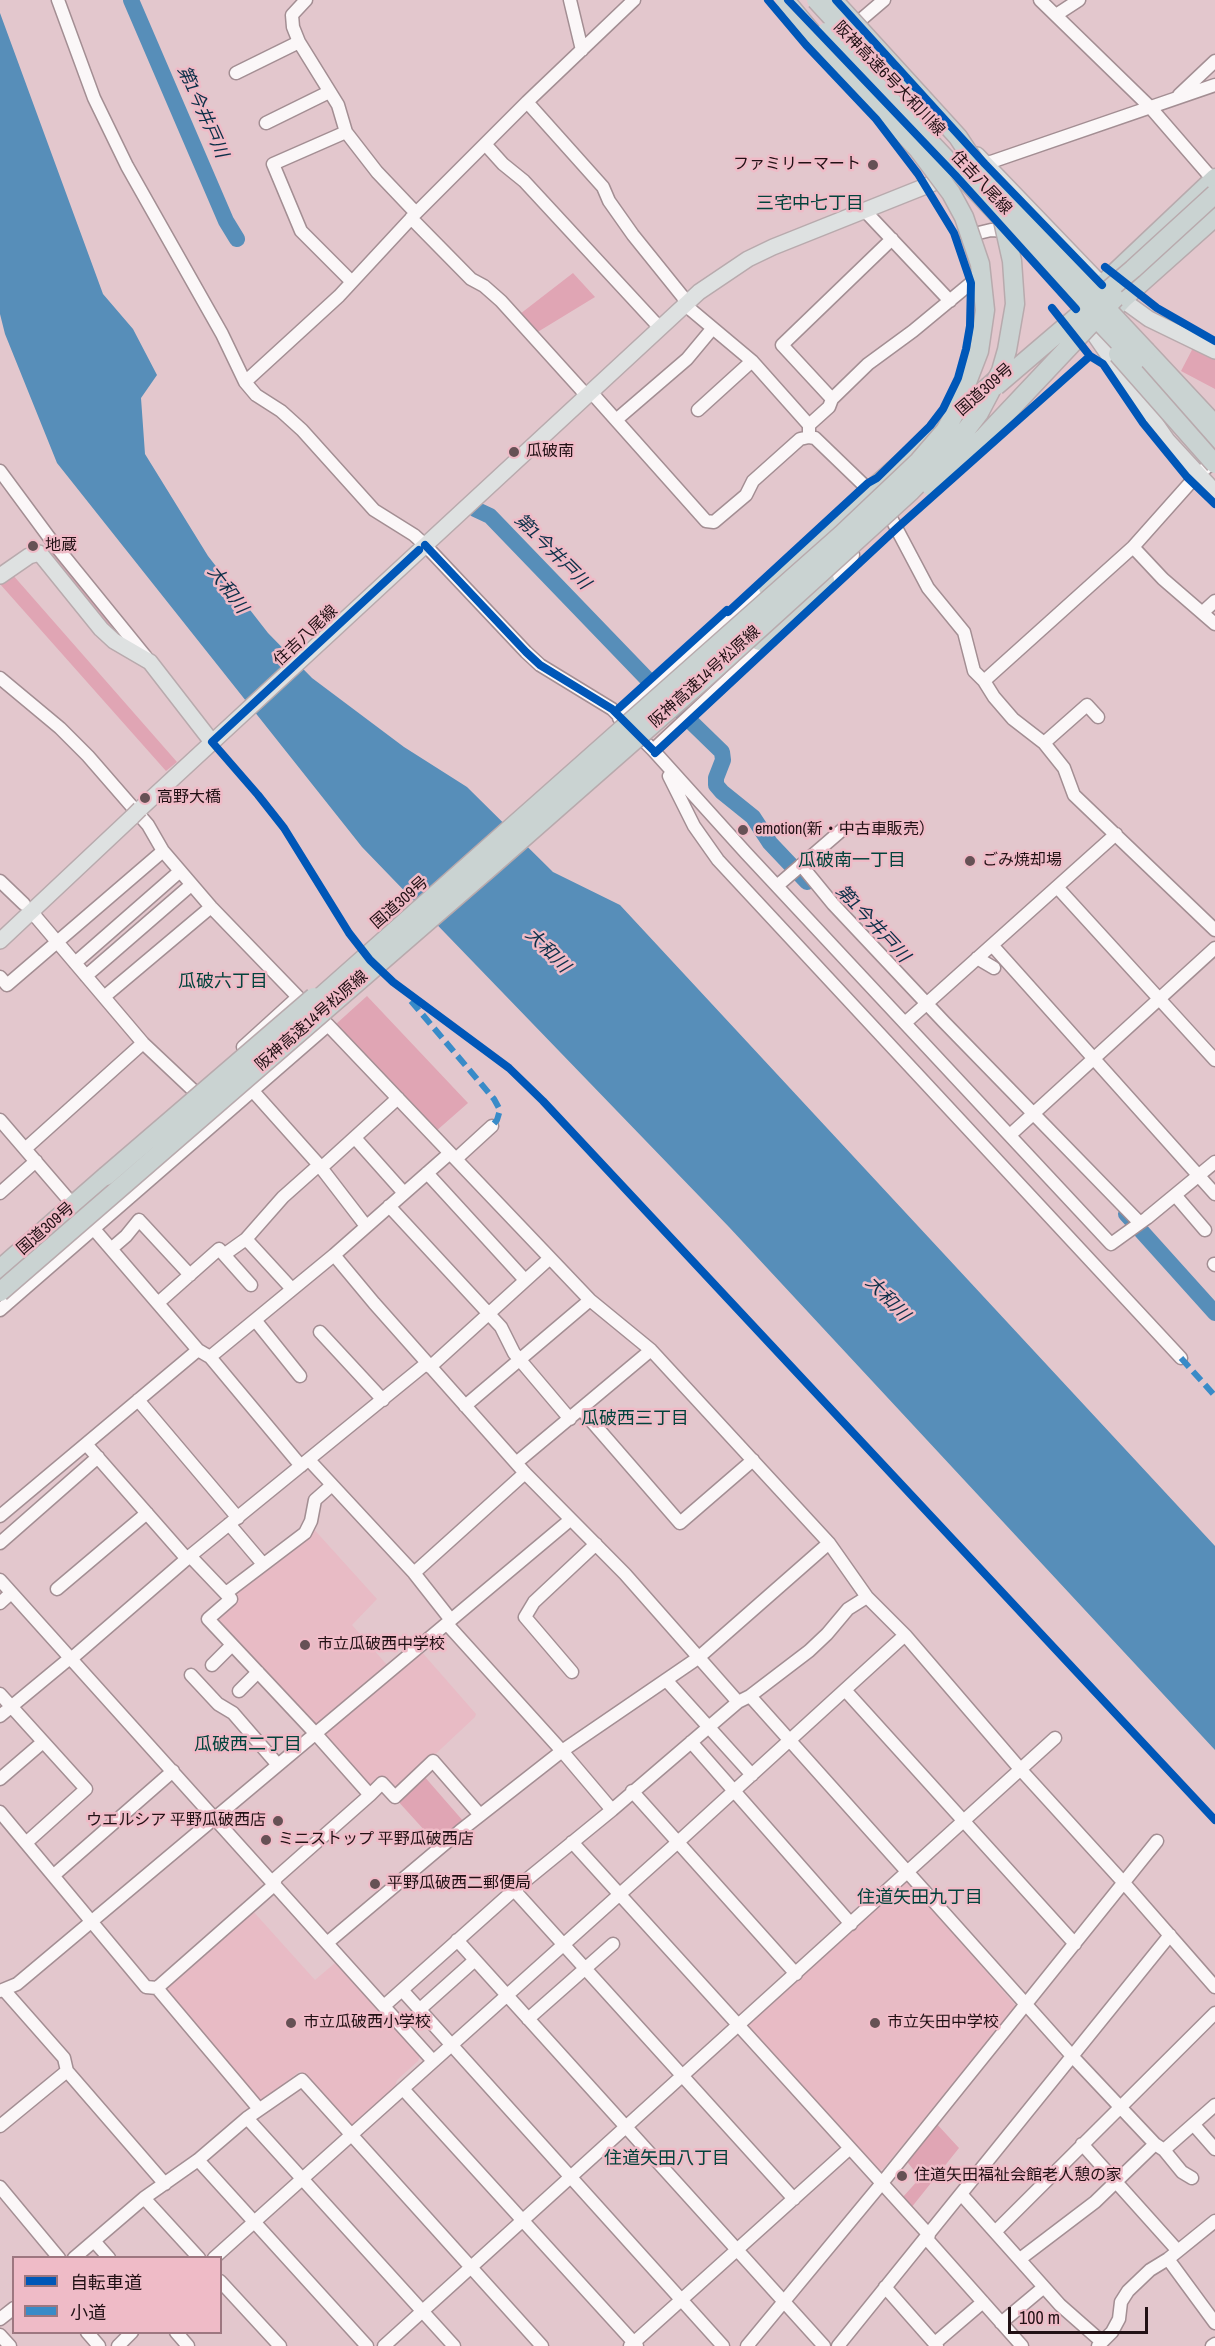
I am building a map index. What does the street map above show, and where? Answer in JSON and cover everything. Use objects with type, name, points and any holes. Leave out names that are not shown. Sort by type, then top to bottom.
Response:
[{"type":"highway","name":"阪神高速14号松原線","points":[[0,1276],[569,778],[805,567],[919,461],[945,431],[966,391],[979,351],[985,310],[981,264],[964,217],[951,193],[918,149],[834,60],[786,0]]},
{"type":"highway","name":"阪神高速6号大和川線","points":[[795,0],[1215,446]]},
{"type":"highway","name":"阪神高速6号大和川線","points":[[816,0],[1215,425]]},
{"type":"highway","name":"阪神高速14号松原線","points":[[0,1292],[703,680],[910,491],[965,433],[990,394],[1001,371],[1012,327],[1014,282],[1009,240],[1002,216],[983,175],[965,147],[942,118],[834,0]]},
{"type":"highway","points":[[954,170],[1215,463]]},
{"type":"highway","points":[[569,778],[623,718],[682,662],[900,468],[1124,276],[1214,183]]},
{"type":"highway","name":"国道309号","points":[[0,1269],[71,1202],[106,1176],[228,1073],[515,821],[775,583],[869,490],[957,415],[1214,183]]},
{"type":"highway","points":[[703,680],[868,543],[954,466],[1018,402],[1113,300],[1215,205]]},
{"type":"highway","name":"国道309号","points":[[0,1300],[90,1225],[128,1187],[218,1113],[651,738],[799,606],[1093,331],[1123,299],[1215,217]]},
{"type":"highway","points":[[1181,388],[1215,415]]},
{"type":"main road","name":"住吉八尾線","points":[[786,0],[954,170],[1076,309],[1167,440],[1215,492]]},
{"type":"main road","name":"住吉八尾線","points":[[834,0],[985,164],[1102,285],[1149,319],[1215,351]]},
{"type":"main road","name":"住吉八尾線","points":[[0,941],[685,303],[726,273],[764,251],[802,234],[865,211],[954,170],[985,164]]},
{"type":"main road","points":[[1,575],[29,556],[39,553],[101,629],[114,641],[150,662],[214,740]]},
{"type":"street","points":[[58,0],[94,98],[127,166],[222,334],[245,382],[256,395],[302,430],[374,510],[414,535],[422,548],[526,652],[540,664],[612,709],[653,750],[1111,1244],[1215,1162]]},
{"type":"street","points":[[306,0],[292,15],[292,27],[298,42],[338,105],[346,132],[413,216],[471,279],[484,286],[501,301],[616,420],[706,521],[714,522],[746,495],[753,481],[809,431],[829,407],[832,399],[868,364],[977,278]]},
{"type":"street","points":[[570,0],[582,50]]},
{"type":"street","points":[[245,382],[339,296],[351,280],[413,216],[527,102],[634,0]]},
{"type":"street","points":[[857,23],[884,0]]},
{"type":"street","points":[[1040,0],[1150,107],[1214,183]]},
{"type":"street","points":[[1056,15],[1079,0]]},
{"type":"street","points":[[237,73],[298,42]]},
{"type":"street","points":[[1174,99],[1215,61]]},
{"type":"street","points":[[985,164],[1215,85]]},
{"type":"street","points":[[266,123],[329,92]]},
{"type":"street","points":[[527,102],[603,187],[609,201],[633,235],[685,303],[752,362],[815,438],[869,490],[891,518],[934,598],[964,632],[974,671],[1013,719],[1044,743],[1064,768],[1074,795],[1215,930]]},
{"type":"street","points":[[346,132],[273,164],[301,231],[351,280]]},
{"type":"street","points":[[485,144],[503,164],[524,181],[660,328]]},
{"type":"street","points":[[940,428],[960,390],[976,338],[979,297],[977,278],[956,199],[954,170]]},
{"type":"street","points":[[865,211],[950,301]]},
{"type":"street","points":[[966,236],[991,230],[1006,231]]},
{"type":"street","points":[[832,399],[782,345],[892,239]]},
{"type":"street","points":[[616,420],[687,359],[712,329]]},
{"type":"street","points":[[698,410],[752,362]]},
{"type":"street","points":[[620,718],[869,490],[957,415]]},
{"type":"street","points":[[984,681],[1133,547],[1198,474],[1215,463]]},
{"type":"street","points":[[0,471],[51,540],[150,662]]},
{"type":"street","points":[[1133,547],[1163,579],[1215,624]]},
{"type":"street","points":[[653,750],[824,588],[853,555]]},
{"type":"street","points":[[1203,612],[1215,601]]},
{"type":"street","points":[[0,678],[60,728],[88,756],[148,825],[162,851],[211,907],[298,998],[328,1025],[590,1300],[651,1350],[829,1543],[867,1597],[905,1635],[1021,1770],[1215,1987]]},
{"type":"street","points":[[0,697],[11,688]]},
{"type":"street","points":[[1044,743],[1088,705],[1098,717]]},
{"type":"street","points":[[653,750],[674,785],[694,826],[718,860],[1181,1358]]},
{"type":"street","points":[[777,886],[843,829]]},
{"type":"street","points":[[906,1022],[1116,834]]},
{"type":"street","points":[[0,977],[7,985],[162,851]]},
{"type":"street","points":[[800,866],[927,1004],[1140,1223]]},
{"type":"street","points":[[75,963],[179,872]]},
{"type":"street","points":[[0,880],[24,904]]},
{"type":"street","points":[[86,976],[191,885]]},
{"type":"street","points":[[1057,887],[1215,1060]]},
{"type":"street","points":[[104,997],[211,907]]},
{"type":"street","points":[[36,917],[143,1043],[195,1092]]},
{"type":"street","points":[[992,945],[1215,1194]]},
{"type":"street","points":[[1010,1135],[1215,948]]},
{"type":"street","points":[[977,958],[996,969],[1014,969]]},
{"type":"street","points":[[0,1258],[71,1202],[298,998]]},
{"type":"street","points":[[0,1310],[90,1225],[328,1025]]},
{"type":"street","points":[[25,1149],[143,1043]]},
{"type":"street","points":[[252,1090],[320,1166],[366,1226]]},
{"type":"street","points":[[225,1254],[246,1239],[283,1197],[356,1138],[398,1098]]},
{"type":"street","points":[[0,1120],[198,1350],[210,1358],[305,1463],[366,1518],[414,1573],[449,1622],[612,1810]]},
{"type":"street","points":[[210,1358],[334,1255],[427,1173],[492,1126]]},
{"type":"street","points":[[356,1138],[404,1193]]},
{"type":"street","points":[[0,1193],[36,1161]]},
{"type":"street","points":[[427,1173],[525,1281]]},
{"type":"street","points":[[1175,1195],[1205,1230]]},
{"type":"street","points":[[389,1206],[501,1327],[519,1359],[570,1419]]},
{"type":"street","points":[[111,1249],[140,1220],[189,1275]]},
{"type":"street","points":[[246,1239],[292,1289]]},
{"type":"street","points":[[158,1304],[219,1249],[251,1285]]},
{"type":"street","points":[[334,1255],[525,1473],[625,1574],[698,1658],[789,1741],[1073,2057],[1182,2172],[1192,2178]]},
{"type":"street","points":[[0,1716],[71,1659],[189,1557],[429,1365],[550,1258]]},
{"type":"street","points":[[465,1406],[590,1300]]},
{"type":"street","points":[[255,1320],[300,1376]]},
{"type":"street","points":[[320,1332],[383,1400]]},
{"type":"street","points":[[0,1516],[198,1350]]},
{"type":"street","points":[[516,1463],[651,1350]]},
{"type":"street","points":[[138,1400],[234,1521],[263,1564]]},
{"type":"street","points":[[581,1409],[680,1523],[753,1460]]},
{"type":"street","points":[[86,1444],[147,1513],[231,1599],[208,1619],[370,1795]]},
{"type":"street","points":[[0,1543],[98,1457]]},
{"type":"street","points":[[414,1573],[525,1473]]},
{"type":"street","points":[[226,1593],[304,1533],[311,1521],[315,1500],[332,1485]]},
{"type":"street","points":[[57,1589],[147,1513]]},
{"type":"street","points":[[165,2184],[67,2071],[64,2058],[2,1991],[17,1984],[216,1819],[570,1520]]},
{"type":"street","points":[[327,1943],[480,1815],[562,1751],[698,1658],[829,1543]]},
{"type":"street","points":[[572,1671],[525,1617],[534,1602],[596,1544]]},
{"type":"street","points":[[0,1580],[433,2061]]},
{"type":"street","points":[[0,1603],[11,1593]]},
{"type":"street","points":[[384,2006],[514,1890],[708,1728],[808,1651],[827,1634],[848,1609],[867,1597]]},
{"type":"street","points":[[216,2256],[905,1635]]},
{"type":"street","points":[[232,1645],[201,1674],[218,1704],[233,1713],[278,1765]]},
{"type":"street","points":[[239,1691],[258,1672]]},
{"type":"street","points":[[667,1681],[752,1775]]},
{"type":"street","points":[[845,1690],[1075,1944]]},
{"type":"street","points":[[0,1694],[86,1789],[27,1842]]},
{"type":"street","points":[[384,2346],[1055,1738]]},
{"type":"street","points":[[0,1779],[43,1742]]},
{"type":"street","points":[[691,1742],[851,1924]]},
{"type":"street","points":[[0,1812],[146,1988],[157,1988],[274,1885],[276,1878],[382,1783],[395,1797],[433,1761],[480,1815]]},
{"type":"street","points":[[54,1875],[173,1771]]},
{"type":"street","points":[[632,1791],[796,1974]]},
{"type":"street","points":[[747,2346],[882,2184],[1157,1841]]},
{"type":"street","points":[[572,1842],[850,2148],[1022,2346]]},
{"type":"street","points":[[514,1890],[794,2199]]},
{"type":"street","points":[[844,2344],[885,2287],[1170,1935]]},
{"type":"street","points":[[457,1940],[824,2346]]},
{"type":"street","points":[[528,2019],[613,1944]]},
{"type":"street","points":[[419,2010],[475,1960]]},
{"type":"street","points":[[157,1988],[259,2109]]},
{"type":"street","points":[[402,1990],[723,2346]]},
{"type":"street","points":[[995,2232],[1215,2013]]},
{"type":"street","points":[[0,2126],[67,2071]]},
{"type":"street","points":[[76,2256],[144,2198],[198,2160],[259,2109],[302,2080],[542,2346]]},
{"type":"street","points":[[403,2089],[633,2345],[850,2148]]},
{"type":"street","points":[[1020,2259],[1095,2202],[1116,2181],[1159,2147],[1194,2125],[1215,2105]]},
{"type":"street","points":[[247,2118],[454,2346]]},
{"type":"street","points":[[1194,2125],[1215,2149]]},
{"type":"street","points":[[1082,2144],[1116,2181],[1173,2255],[1215,2323]]},
{"type":"street","points":[[198,2160],[367,2346]]},
{"type":"street","points":[[0,2187],[57,2256]]},
{"type":"street","points":[[961,2194],[1060,2305],[1100,2344],[1112,2332],[1119,2319],[1121,2302],[1128,2291],[1150,2270],[1173,2255],[1215,2221]]},
{"type":"street","points":[[144,2198],[197,2256]]},
{"type":"street","points":[[94,2241],[107,2256]]},
{"type":"street","points":[[222,2283],[280,2346]]},
{"type":"street","points":[[885,2287],[936,2345],[983,2302]]},
{"type":"street","points":[[1001,2323],[1044,2287]]},
{"type":"street","points":[[0,2319],[12,2310]]},
{"type":"street","points":[[89,2334],[99,2346]]},
{"type":"street","points":[[118,2346],[130,2334]]},
{"type":"street","points":[[178,2334],[188,2346]]},
{"type":"street","points":[[0,2335],[10,2346]]},
{"type":"shaded area","points":[[573,273],[595,297],[536,333],[520,314]]},
{"type":"shaded area","points":[[1194,346],[1215,358],[1215,389],[1181,371]]},
{"type":"shaded area","points":[[49,545],[115,628],[110,632],[43,550]]},
{"type":"shaded area","points":[[12,574],[177,762],[166,771],[0,584]]},
{"type":"shaded area","points":[[367,996],[468,1103],[435,1132],[335,1025]]},
{"type":"shaded area","name":"市立瓜破西中学校","points":[[311,1526],[377,1599],[352,1625],[387,1665],[315,1726],[217,1619],[237,1601],[230,1592]]},
{"type":"shaded area","name":"市立瓜破西中学校","points":[[421,1651],[476,1714],[475,1717],[395,1792],[370,1789],[322,1733]]},
{"type":"shaded area","points":[[423,1775],[464,1822],[436,1843],[396,1799]]},
{"type":"shaded area","name":"市立矢田中学校","points":[[906,1879],[1016,2006],[883,2169],[877,2171],[747,2026],[749,2020]]},
{"type":"shaded area","name":"市立瓜破西小学校","points":[[252,1910],[315,1980],[335,1963],[420,2056],[418,2061],[397,2080],[395,2087],[354,2124],[347,2125],[300,2071],[260,2102],[163,1989]]},
{"type":"shaded area","points":[[935,2122],[959,2148],[911,2208],[902,2198],[920,2178],[905,2159]]},
{"type":"water","name":"大和川","points":[[0,13],[103,294],[133,329],[157,375],[141,398],[145,454],[208,556],[268,633],[312,678],[404,747],[467,787],[553,872],[620,905],[1215,1546],[1215,1750],[729,1227],[362,847],[57,463],[5,334],[0,314]]},
{"type":"waterway","name":"第1今井戸川","points":[[131,0],[226,221],[237,239]]},
{"type":"waterway","name":"第1今井戸川","points":[[475,509],[490,516],[651,683],[722,752],[723,760],[716,778],[716,785],[753,817],[770,843],[807,882]]},
{"type":"waterway","name":"第1今井戸川","points":[[1126,1214],[1215,1313]]},
{"type":"marked path","points":[[411,1001],[494,1099],[500,1110],[492,1126]]},
{"type":"marked path","points":[[1181,1358],[1215,1396]]},
{"type":"cycle path","points":[[619,708],[727,610],[728,612],[868,483],[877,478],[930,426],[943,409],[958,378],[966,349],[970,326],[971,283],[954,233],[918,174],[876,119],[806,45],[768,0]]},
{"type":"cycle path","points":[[788,0],[955,175],[1076,309]]},
{"type":"cycle path","points":[[836,0],[985,164],[1102,285]]},
{"type":"cycle path","points":[[1105,267],[1157,308],[1215,341]]},
{"type":"cycle path","points":[[1052,308],[1090,356],[1103,364],[1143,423],[1187,477],[1215,504]]},
{"type":"cycle path","points":[[655,753],[897,528],[1090,356]]},
{"type":"cycle path","points":[[425,545],[540,665],[612,709],[653,750]]},
{"type":"cycle path","points":[[419,550],[212,742],[284,828],[349,933],[370,960],[393,982],[509,1068],[543,1101],[1215,1820]]},
{"type":"place","name":"ファミリーマート","points":[[873,165]]},
{"type":"place","name":"瓜破南","points":[[514,452]]},
{"type":"place","name":"地蔵","points":[[33,546]]},
{"type":"place","name":"高野大橋","points":[[145,798]]},
{"type":"place","name":"emotion(新・中古車販売）","points":[[743,830]]},
{"type":"place","name":"ごみ焼却場","points":[[970,861]]},
{"type":"place","name":"市立瓜破西中学校","points":[[305,1645]]},
{"type":"place","name":"ウエルシア 平野瓜破西店","points":[[278,1821]]},
{"type":"place","name":"ミニストップ 平野瓜破西店","points":[[266,1840]]},
{"type":"place","name":"平野瓜破西二郵便局","points":[[375,1884]]},
{"type":"place","name":"市立瓜破西小学校","points":[[291,2023]]},
{"type":"place","name":"市立矢田中学校","points":[[875,2023]]},
{"type":"place","name":"住道矢田福祉会館老人憩の家","points":[[902,2176]]},
{"type":"district","name":"三宅中七丁目","points":[[810,204]]},
{"type":"district","name":"瓜破南一丁目","points":[[852,861]]},
{"type":"district","name":"瓜破六丁目","points":[[223,982]]},
{"type":"district","name":"瓜破西三丁目","points":[[635,1419]]},
{"type":"district","name":"瓜破西二丁目","points":[[248,1745]]},
{"type":"district","name":"住道矢田九丁目","points":[[920,1898]]},
{"type":"district","name":"住道矢田八丁目","points":[[667,2159]]}]
